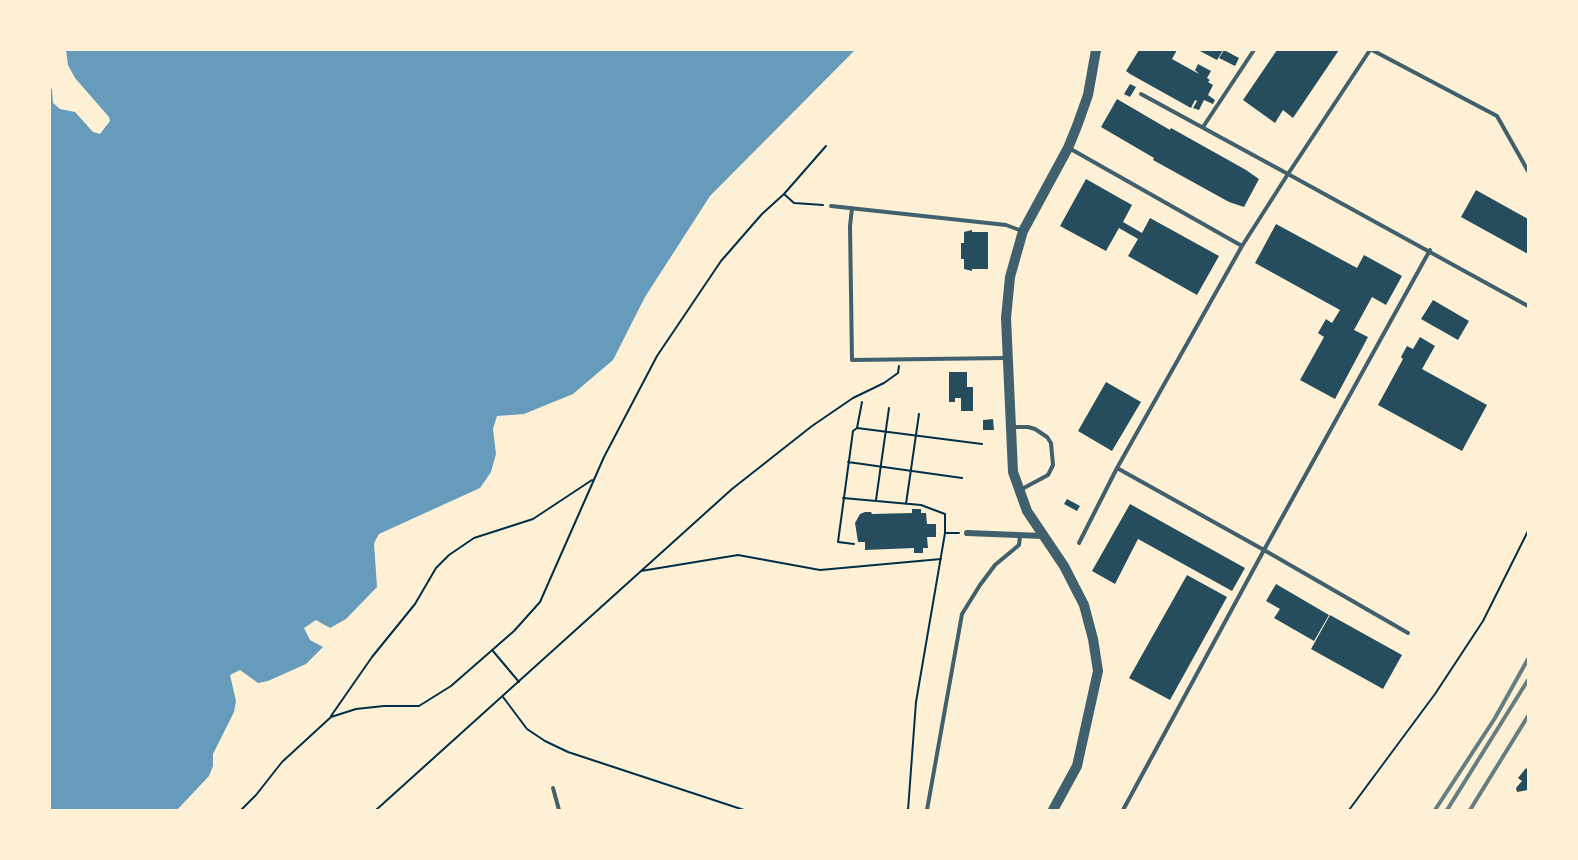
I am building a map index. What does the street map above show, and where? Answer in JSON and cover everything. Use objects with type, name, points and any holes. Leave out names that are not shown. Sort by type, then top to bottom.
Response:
[{"type":"street","points":[[1053,810],[1077,766],[1098,671],[1084,604],[1064,566],[1027,511],[1013,472],[1006,318],[1010,277],[1023,231],[1068,148],[1088,95],[1095,50]]},
{"type":"street","points":[[967,533],[1043,536]]},
{"type":"lane","points":[[1203,127],[1254,50]]},
{"type":"lane","points":[[1079,543],[1117,468],[1242,246],[1371,50],[1497,116],[1528,171]]},
{"type":"lane","points":[[1141,94],[1430,250],[1528,306]]},
{"type":"lane","points":[[1068,148],[1242,246]]},
{"type":"lane","points":[[831,206],[1006,225],[1023,231]]},
{"type":"lane","points":[[852,208],[850,226],[852,360],[1007,358]]},
{"type":"lane","points":[[1123,810],[1430,250]]},
{"type":"lane","points":[[1010,428],[1035,429],[1047,437],[1052,449],[1053,465],[1048,475],[1019,490]]},
{"type":"lane","points":[[1117,468],[1408,633]]},
{"type":"lane","points":[[927,810],[962,614],[975,591],[995,565],[1019,544],[1020,536]]},
{"type":"lane","points":[[553,788],[559,810]]},
{"type":"path","points":[[331,717],[356,709],[419,706],[451,686],[493,651],[540,602],[604,457],[657,356],[721,261],[826,146]]},
{"type":"path","points":[[784,194],[794,202],[831,206]]},
{"type":"path","points":[[376,810],[732,489],[812,426],[854,398],[898,373],[899,359]]},
{"type":"path","points":[[854,544],[838,542],[853,431],[857,428],[862,402]]},
{"type":"path","points":[[875,501],[889,408]]},
{"type":"path","points":[[906,504],[919,414]]},
{"type":"path","points":[[857,428],[982,444]]},
{"type":"path","points":[[848,462],[962,478]]},
{"type":"path","points":[[241,810],[282,762],[331,717],[372,657],[415,604],[436,568],[474,538],[533,519],[595,478]]},
{"type":"path","points":[[843,498],[921,505],[945,514],[941,559],[916,702],[908,810]]},
{"type":"path","points":[[1349,810],[1429,703],[1483,621],[1528,531]]},
{"type":"path","points":[[945,533],[967,533]]},
{"type":"path","points":[[641,571],[738,555],[820,570],[941,559]]},
{"type":"path","points":[[493,651],[519,682]]},
{"type":"path","points":[[503,697],[527,729],[568,752],[744,810]]},
{"type":"water","points":[[66,50],[855,50],[710,196],[645,297],[613,360],[573,394],[524,414],[497,416],[493,429],[496,454],[491,472],[480,488],[379,534],[374,543],[377,587],[346,619],[330,628],[316,620],[304,628],[310,640],[323,647],[306,664],[268,681],[258,683],[240,670],[230,675],[236,701],[234,712],[213,754],[213,766],[209,776],[177,810],[50,810],[50,87],[53,103],[60,109],[75,112],[93,132],[100,134],[110,121],[75,78],[68,65]]},
{"type":"building","points":[[1139,50],[1177,50],[1172,59],[1199,74],[1195,70],[1198,64],[1211,71],[1207,78],[1210,80],[1208,82],[1213,85],[1208,95],[1215,100],[1213,104],[1204,100],[1199,110],[1193,108],[1197,101],[1195,100],[1191,108],[1130,74],[1126,71]]},
{"type":"building","points":[[1198,50],[1223,50],[1217,60]]},
{"type":"building","points":[[1224,50],[1239,58],[1235,66],[1219,58]]},
{"type":"building","points":[[1277,50],[1339,50],[1293,118],[1283,110],[1275,123],[1243,100]]},
{"type":"building","points":[[1130,84],[1136,87],[1130,97],[1124,94]]},
{"type":"building","points":[[1117,99],[1259,179],[1244,207],[1229,202],[1153,160],[1154,158],[1101,127]]},
{"type":"building","points":[[1086,179],[1132,205],[1123,222],[1142,233],[1150,218],[1219,256],[1197,295],[1128,256],[1138,239],[1119,228],[1106,251],[1060,226]]},
{"type":"building","points":[[1476,190],[1528,219],[1528,254],[1461,217]]},
{"type":"building","points":[[1276,224],[1357,268],[1364,255],[1402,276],[1386,305],[1372,297],[1354,330],[1368,337],[1335,399],[1300,380],[1324,337],[1318,333],[1326,319],[1332,323],[1340,310],[1255,263]]},
{"type":"building","points":[[972,230],[972,232],[988,232],[988,269],[972,269],[972,271],[964,269],[964,259],[961,259],[961,243],[964,243],[964,232]]},
{"type":"building","points":[[1433,300],[1469,321],[1458,340],[1421,319]]},
{"type":"building","points":[[1420,337],[1435,346],[1422,369],[1487,405],[1462,451],[1378,405],[1403,359],[1401,357],[1407,346],[1413,349]]},
{"type":"building","points":[[949,372],[967,372],[967,387],[973,387],[973,411],[961,411],[961,398],[955,398],[955,402],[949,402]]},
{"type":"building","points":[[1106,382],[1141,402],[1112,451],[1078,431]]},
{"type":"building","points":[[993,419],[994,430],[983,430],[983,420]]},
{"type":"building","points":[[1067,499],[1080,506],[1077,511],[1064,504]]},
{"type":"building","points":[[1130,504],[1245,568],[1232,591],[1138,539],[1115,584],[1092,571]]},
{"type":"building","points":[[912,509],[921,509],[921,513],[926,513],[927,524],[936,524],[936,537],[927,537],[928,548],[923,548],[923,553],[914,553],[914,548],[865,550],[865,542],[858,542],[855,523],[860,514],[865,512],[872,514],[912,513]]},
{"type":"building","points":[[1187,575],[1227,597],[1170,700],[1129,678]]},
{"type":"building","points":[[1276,584],[1329,615],[1314,641],[1274,618],[1280,609],[1266,601]]},
{"type":"building","points":[[1330,615],[1402,655],[1383,689],[1311,649]]},
{"type":"building","points":[[1526,768],[1528,770],[1528,790],[1517,792],[1516,788],[1522,781],[1518,778]]},
{"type":"railway","points":[[1435,810],[1495,718],[1528,659]]},
{"type":"railway","points":[[1447,810],[1528,680]]},
{"type":"railway","points":[[1470,810],[1528,716]]}]
